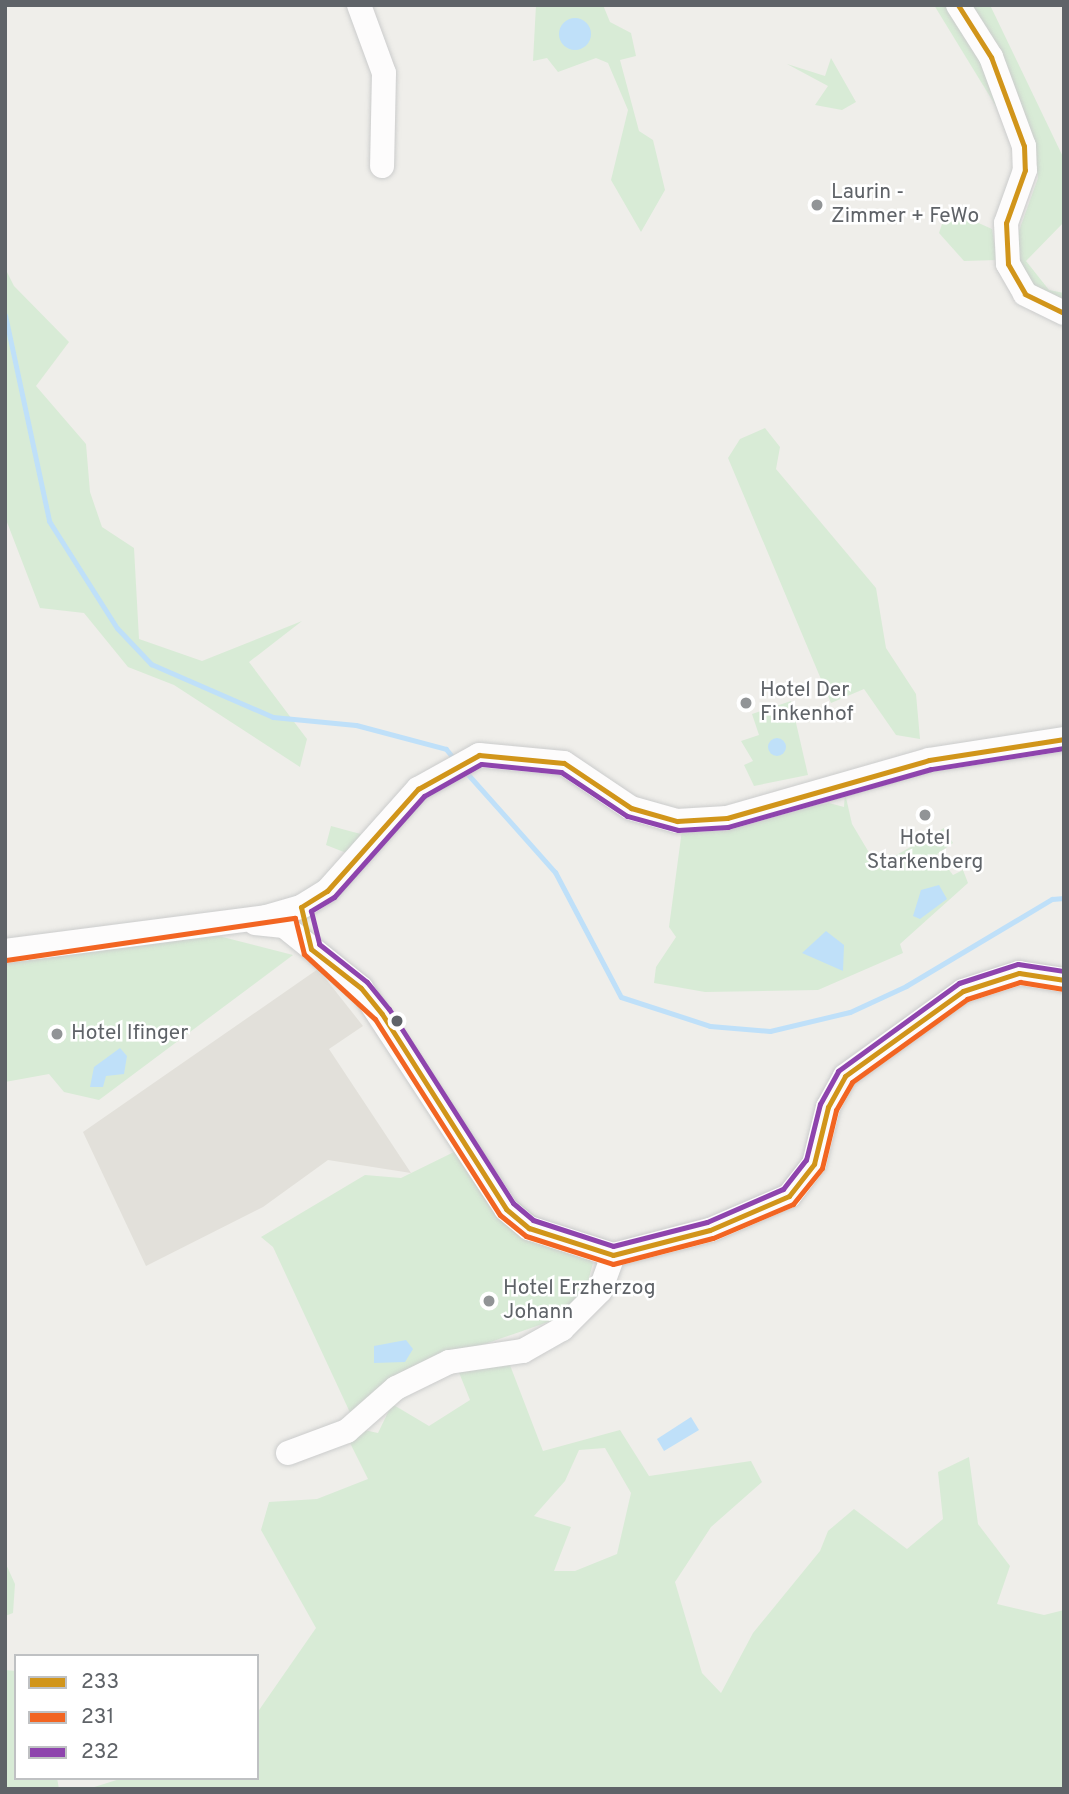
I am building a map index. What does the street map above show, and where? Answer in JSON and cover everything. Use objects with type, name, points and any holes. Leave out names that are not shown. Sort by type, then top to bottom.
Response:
[{"type":"street","points":[[359,5],[384,73],[382,166]]},
{"type":"street","points":[[958,5],[991,57],[1024,146],[1025,170],[1006,223],[1008,264],[1025,293],[1064,313]]},
{"type":"street","points":[[5,951],[227,922],[301,907],[327,891],[430,780],[469,759],[500,752],[564,763],[631,808],[677,821],[727,818],[929,760],[1064,739]]},
{"type":"street","points":[[301,907],[311,949]]},
{"type":"street","points":[[227,922],[284,926],[361,988],[382,1013],[506,1209],[529,1228],[613,1255],[710,1230],[789,1196],[814,1164],[828,1107],[845,1076],[963,991],[1019,973],[1064,980]]},
{"type":"street","points":[[288,1453],[347,1431],[396,1388],[449,1362],[523,1351],[562,1329],[600,1291],[613,1255]]},
{"type":"shaded area","points":[[318,969],[363,1026],[329,1049],[411,1173],[328,1160],[263,1207],[146,1266],[83,1132]]},
{"type":"green space","points":[[536,5],[603,5],[610,22],[631,33],[636,56],[620,60],[639,131],[653,140],[665,190],[641,232],[611,180],[628,110],[608,63],[596,58],[558,72],[547,58],[533,61]]},
{"type":"green space","points":[[934,5],[948,5],[976,50],[1000,113]]},
{"type":"green space","points":[[965,5],[990,5],[1064,159],[1064,222],[1026,261],[1049,290],[1064,293],[1064,304],[1023,285],[1016,239],[1038,178],[1035,154]]},
{"type":"green space","points":[[831,58],[856,102],[842,110],[815,105],[828,86],[787,64],[825,76]]},
{"type":"green space","points":[[947,209],[992,229],[997,260],[964,261],[939,233]]},
{"type":"green space","points":[[5,268],[14,286],[69,342],[36,386],[86,444],[90,492],[102,527],[134,548],[139,639],[202,661],[302,621],[249,662],[307,739],[300,767],[174,685],[128,667],[84,613],[40,608],[5,517]]},
{"type":"green space","points":[[765,428],[780,447],[776,469],[876,588],[886,648],[916,694],[920,739],[896,735],[864,689],[831,703],[728,458],[740,439]]},
{"type":"green space","points":[[791,701],[808,775],[754,786],[744,765],[753,761],[741,741],[759,735],[752,714]]},
{"type":"green space","points":[[845,793],[852,824],[877,866],[944,828],[953,843],[937,854],[953,875],[963,870],[968,883],[900,944],[903,953],[818,990],[705,992],[654,983],[656,967],[676,937],[669,927],[682,830],[829,803],[844,807]]},
{"type":"green space","points":[[331,826],[365,835],[349,854],[326,845]]},
{"type":"green space","points":[[203,932],[293,955],[99,1100],[64,1092],[49,1074],[5,1082],[5,963]]},
{"type":"green space","points":[[456,1151],[593,1263],[583,1300],[554,1320],[459,1353],[353,1419],[273,1247],[261,1237],[365,1175],[401,1178]]},
{"type":"green space","points":[[508,1360],[543,1451],[620,1430],[649,1476],[751,1461],[762,1482],[711,1527],[675,1582],[702,1673],[721,1693],[753,1633],[820,1551],[828,1531],[854,1509],[907,1549],[943,1519],[938,1472],[969,1457],[978,1524],[1010,1566],[997,1604],[1044,1615],[1064,1610],[1064,1789],[88,1789],[117,1780],[259,1780],[259,1710],[316,1628],[261,1530],[269,1502],[317,1499],[368,1479],[350,1443],[364,1430],[378,1433],[392,1404],[429,1426],[470,1400],[458,1370]],"holes":[[[605,1448],[631,1493],[617,1554],[575,1571],[554,1571],[571,1527],[534,1516],[565,1481],[579,1450]]]},
{"type":"green space","points":[[5,1562],[15,1584],[13,1613],[5,1616]]},
{"type":"green space","points":[[5,1670],[14,1671],[14,1780],[57,1780],[59,1789],[5,1789]]},
{"type":"water","points":[[575,18],[586,23],[591,34],[586,45],[575,50],[564,45],[559,34],[564,23]]},
{"type":"water","points":[[773,738],[781,738],[786,747],[784,754],[773,756],[768,751],[768,743]]},
{"type":"water","points":[[939,885],[947,899],[920,919],[913,916],[921,890]]},
{"type":"water","points":[[826,931],[844,945],[843,971],[802,953]]},
{"type":"water","points":[[120,1048],[127,1056],[124,1074],[106,1076],[103,1087],[90,1087],[94,1067]]},
{"type":"water","points":[[406,1340],[413,1349],[405,1362],[374,1363],[374,1346]]},
{"type":"water","points":[[691,1417],[699,1430],[664,1451],[657,1439]]},
{"type":"waterway","points":[[5,315],[49,521],[117,628],[151,664],[273,717],[356,725],[446,749],[455,760]]},
{"type":"waterway","points":[[464,770],[555,872],[621,997],[710,1026],[770,1031],[850,1012],[906,986],[1052,899],[1064,898]]},
{"type":"transit line","name":"233","points":[[958,5],[991,57],[1024,146],[1025,170],[1006,223],[1008,264],[1025,294],[1064,313]]},
{"type":"transit line","name":"233","points":[[301,907],[327,891],[418,789],[479,755],[564,763],[631,808],[677,821],[727,818],[929,760],[1064,739]]},
{"type":"transit line","name":"232","points":[[1064,748],[931,769],[728,827],[678,830],[627,816],[561,772],[481,764],[424,796],[334,897],[311,911],[319,944],[367,982],[389,1009],[513,1203],[533,1220],[613,1246],[707,1222],[783,1189],[806,1160],[820,1104],[838,1071],[959,983],[1018,964],[1064,971]]},
{"type":"transit line","name":"233","points":[[301,907],[311,949],[361,988],[382,1014],[506,1209],[529,1228],[613,1255],[710,1230],[789,1196],[814,1164],[828,1107],[845,1076],[963,991],[1019,973],[1064,980]]},
{"type":"transit line","name":"231","points":[[6,960],[295,918],[304,954],[375,1019],[500,1215],[526,1236],[613,1264],[713,1238],[793,1204],[822,1168],[836,1110],[852,1082],[967,999],[1020,982],[1063,989]]},
{"type":"place","name":"Laurin - Zimmer + FeWo","points":[[817,205]]},
{"type":"place","name":"Hotel Der Finkenhof","points":[[746,703]]},
{"type":"place","name":"Hotel Starkenberg","points":[[925,815]]},
{"type":"place","name":"Hotel Ifinger","points":[[57,1034]]},
{"type":"place","name":"Hotel Erzherzog Johann","points":[[489,1301]]}]
